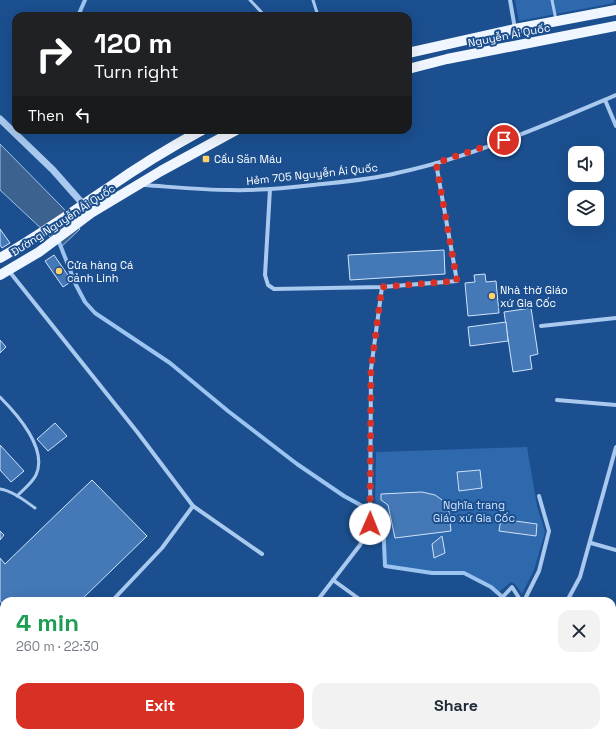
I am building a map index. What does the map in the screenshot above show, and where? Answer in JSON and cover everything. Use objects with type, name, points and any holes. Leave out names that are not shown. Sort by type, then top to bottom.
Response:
[{"type":"main road","name":"Nguyễn Ái Quốc","points":[[412,52],[515,29],[616,10]]},
{"type":"main road","name":"Nguyễn Ái Quốc","points":[[412,68],[447,59],[616,26]]},
{"type":"main road","name":"Đường Nguyễn Ái Quốc","points":[[0,258],[30,241],[74,210],[167,149],[195,134]]},
{"type":"main road","points":[[139,184],[229,134]]},
{"type":"main road","name":"Đường Nguyễn Ái Quốc","points":[[4,273],[39,252],[87,216],[139,184]]},
{"type":"main road","points":[[83,204],[87,216]]},
{"type":"street","points":[[510,0],[515,29]]},
{"type":"street","name":"Hẻm 705 Nguyễn Ái Quốc","points":[[139,184],[220,190],[270,189],[372,178],[436,163],[522,134],[616,95]]},
{"type":"street","points":[[606,100],[616,126]]},
{"type":"street","points":[[0,119],[12,130]]},
{"type":"street","points":[[16,134],[35,152],[83,204]]},
{"type":"street","points":[[270,189],[265,275],[268,285],[274,289],[382,287],[457,281],[436,163]]},
{"type":"street","points":[[4,273],[138,433],[193,506],[262,554]]},
{"type":"street","points":[[321,597],[360,544],[370,524],[371,369],[382,287]]},
{"type":"street","points":[[541,326],[616,318]]},
{"type":"street","points":[[557,400],[616,405]]},
{"type":"street","points":[[569,597],[580,578],[616,447]]},
{"type":"street","points":[[526,597],[539,571],[549,536],[540,496]]},
{"type":"street","points":[[116,597],[162,548],[193,506]]},
{"type":"street","points":[[591,542],[616,550]]},
{"type":"street","points":[[333,580],[356,597]]},
{"type":"street","points":[[503,597],[512,587],[518,597]]},
{"type":"lane","points":[[250,0],[261,12]]},
{"type":"lane","points":[[313,0],[317,12]]},
{"type":"lane","points":[[552,0],[556,22]]},
{"type":"lane","points":[[0,397],[13,411],[30,435],[35,445],[39,460],[36,474],[17,496]]},
{"type":"lane","points":[[0,488],[17,496],[35,508]]},
{"type":"green space","points":[[515,0],[614,0],[614,3],[519,21]]},
{"type":"green space","name":"Nghĩa trang Giáo xứ Gia Cốc","points":[[527,447],[537,506],[545,532],[534,570],[522,594],[515,584],[511,582],[498,593],[491,587],[464,573],[432,573],[385,566],[383,520],[375,513],[376,452]]},
{"type":"shaded area","points":[[0,144],[64,209],[80,229],[61,247],[0,190]]},
{"type":"building","points":[[0,229],[10,243],[2,248],[0,245]]},
{"type":"building","points":[[444,250],[445,274],[350,280],[348,255]]},
{"type":"building","points":[[54,255],[72,281],[63,287],[45,261]]},
{"type":"building","points":[[485,274],[486,282],[496,281],[499,313],[468,316],[465,283],[475,282],[474,275]]},
{"type":"building","points":[[531,308],[538,354],[530,356],[532,369],[513,372],[504,312]]},
{"type":"building","points":[[506,322],[508,341],[470,346],[468,327]]},
{"type":"building","points":[[0,340],[6,347],[0,353]]},
{"type":"building","points":[[55,423],[67,436],[48,451],[37,439]]},
{"type":"building","points":[[0,445],[24,471],[11,482],[0,470]]},
{"type":"building","points":[[480,470],[482,488],[459,491],[457,472]]},
{"type":"building","points":[[92,480],[147,536],[84,597],[0,597],[0,558],[5,564]]},
{"type":"building","points":[[422,492],[435,495],[448,504],[451,531],[395,538],[388,505],[381,500],[381,494]]},
{"type":"building","points":[[501,519],[537,524],[536,536],[499,531]]},
{"type":"building","points":[[0,531],[4,535],[0,540]]},
{"type":"building","points":[[442,536],[445,553],[434,558],[432,544]]},
{"type":"waterway","points":[[80,12],[85,0]]},
{"type":"waterway","points":[[59,242],[76,285],[85,302],[95,313],[170,363],[228,411],[297,464],[344,496],[375,513],[383,520],[385,566],[432,573],[464,573],[491,587],[502,597]]},
{"type":"place","name":"Cầu Săn Máu","points":[[206,159]]},
{"type":"place","name":"Cửa hàng Cá cảnh Linh","points":[[59,271]]},
{"type":"place","name":"Nhà thờ Giáo xứ Gia Cốc","points":[[492,296]]},
{"type":"route","points":[[370,524],[371,369],[382,287],[457,281],[436,163],[504,140]]}]
